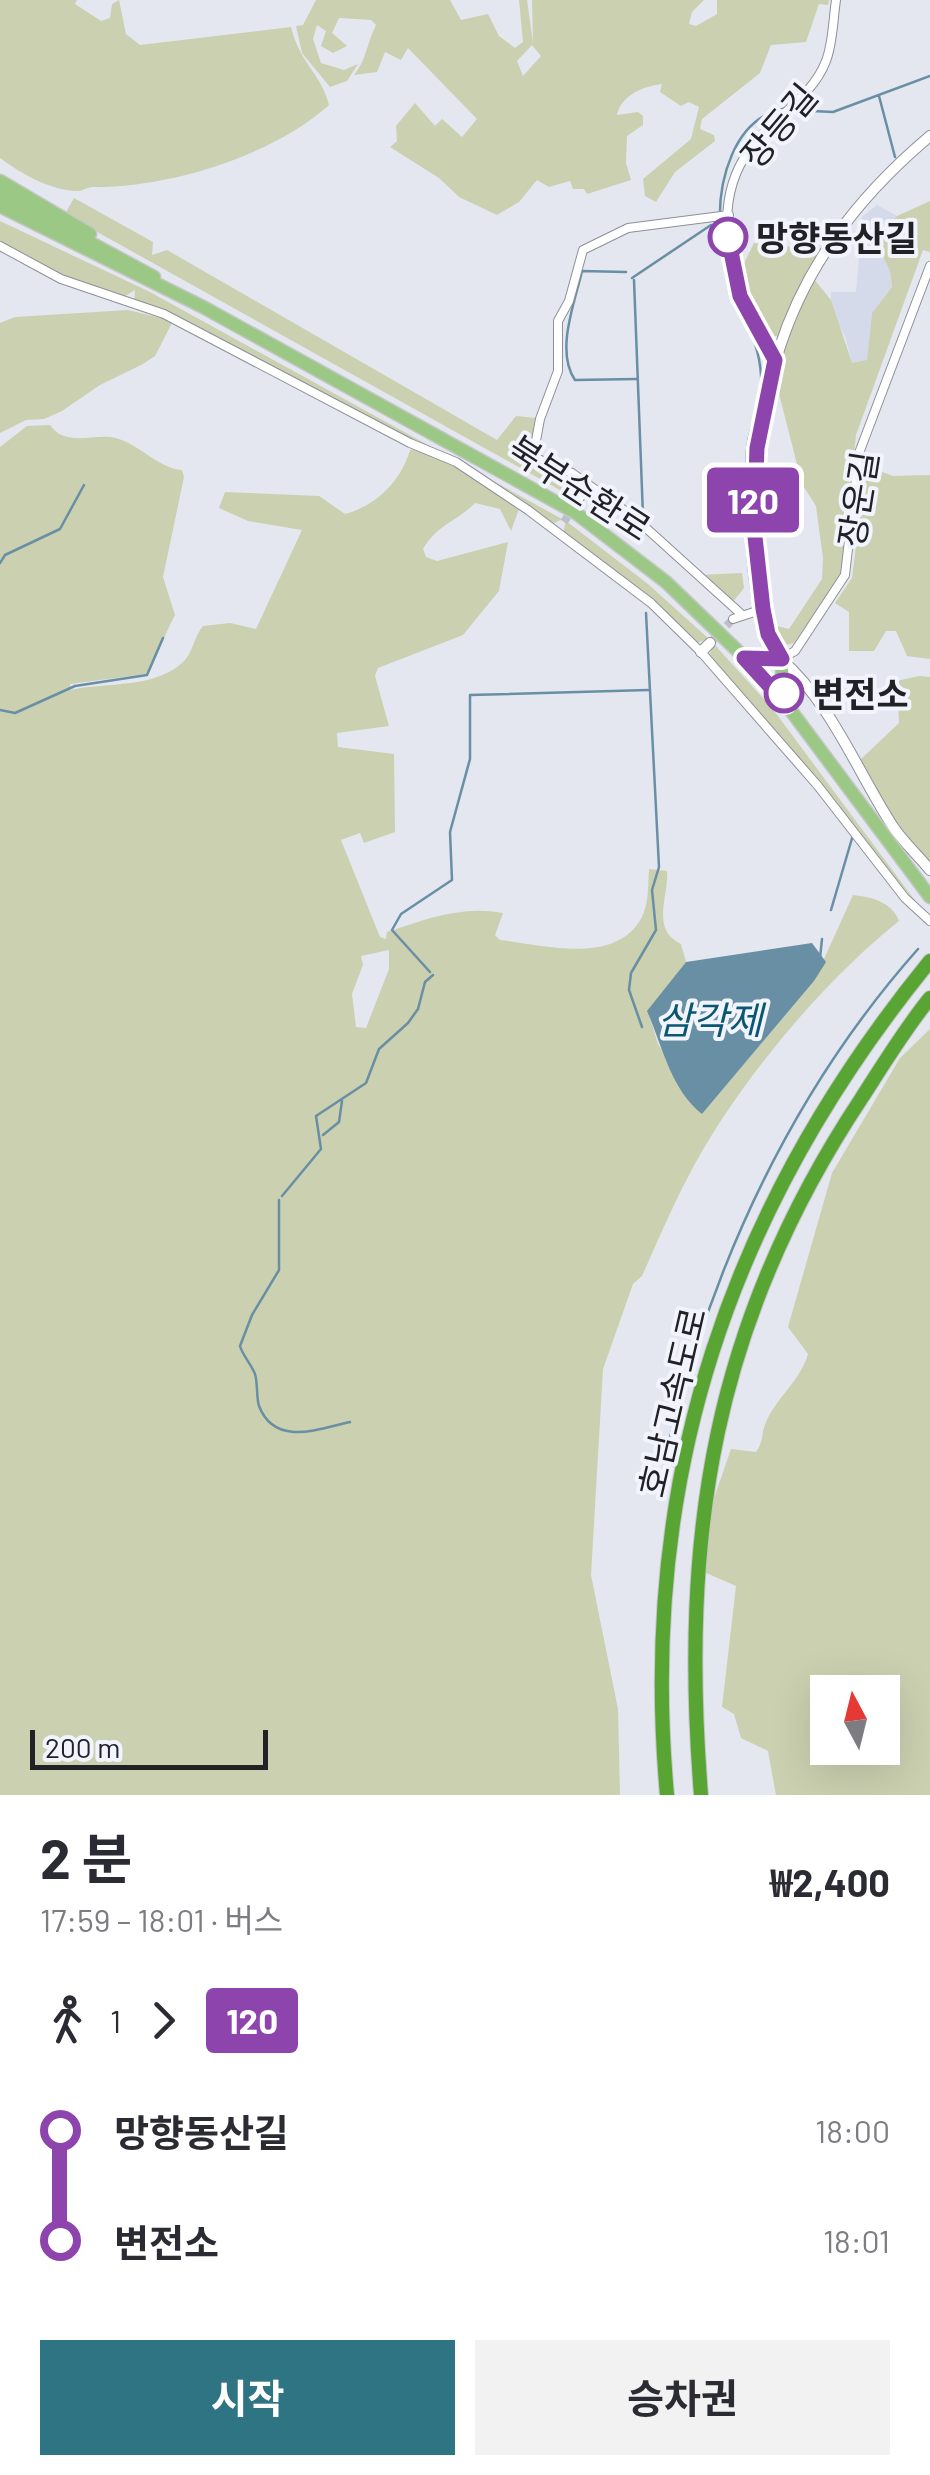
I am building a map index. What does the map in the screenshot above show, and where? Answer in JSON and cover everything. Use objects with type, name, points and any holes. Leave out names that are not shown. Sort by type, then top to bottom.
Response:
[{"type":"highway","name":"호남고속도로","points":[[667,1795],[660,1685],[664,1603],[687,1443],[703,1371],[726,1300],[806,1137],[930,961]]},
{"type":"highway","name":"호남고속도로","points":[[701,1795],[695,1662],[701,1530],[713,1445],[732,1368],[751,1306],[784,1231],[830,1145],[930,998]]},
{"type":"main road","points":[[0,181],[72,222],[128,262]]},
{"type":"main road","points":[[0,194],[128,262],[202,307]]},
{"type":"main road","points":[[0,206],[108,263]]},
{"type":"main road","points":[[0,217],[202,307]]},
{"type":"main road","name":"북부순환로","points":[[202,307],[576,513],[666,582],[786,704],[930,896]]},
{"type":"main road","points":[[744,658],[782,659],[786,704]]},
{"type":"street","name":"장등길","points":[[775,360],[740,296],[723,216],[741,164],[820,74],[828,56],[836,0]]},
{"type":"street","points":[[930,136],[898,162],[844,225],[811,275],[775,360],[762,412],[753,493],[768,634],[782,659],[840,734],[892,826],[930,870]]},
{"type":"street","points":[[723,216],[628,228],[583,250],[569,301],[558,322],[558,371],[540,419],[534,457],[588,484],[666,544],[737,616],[763,609]]},
{"type":"street","points":[[0,246],[61,279],[164,314],[410,443],[456,462],[557,534],[706,647],[905,898],[930,921]]},
{"type":"street","name":"장운길","points":[[782,659],[795,651],[845,575],[860,454],[930,266]]},
{"type":"street","points":[[579,499],[588,484]]},
{"type":"street","points":[[557,534],[564,522]]},
{"type":"shaded area","points":[[877,205],[897,216],[876,232],[860,229],[862,217]]},
{"type":"shaded area","points":[[861,237],[874,238],[890,271],[892,287],[872,313],[867,360],[852,364],[845,336],[831,311],[831,292],[856,292]]},
{"type":"green space","points":[[0,0],[77,0],[75,4],[101,21],[110,18],[112,4],[119,0],[126,34],[140,45],[291,27],[329,105],[278,140],[217,166],[153,182],[78,191],[47,185],[0,158]]},
{"type":"green space","points":[[316,0],[450,0],[461,20],[488,14],[499,36],[515,48],[523,42],[519,0],[527,0],[533,43],[532,0],[704,0],[692,12],[689,24],[696,26],[717,14],[717,0],[829,0],[828,5],[819,4],[806,42],[771,45],[760,73],[702,119],[700,129],[714,135],[715,141],[675,172],[656,202],[645,196],[643,179],[691,139],[699,107],[689,102],[681,106],[660,92],[662,84],[634,93],[619,108],[617,115],[638,112],[643,116],[643,125],[627,136],[626,163],[631,180],[587,194],[584,189],[573,189],[570,181],[549,187],[537,180],[519,202],[497,215],[459,197],[439,178],[390,147],[397,141],[396,126],[415,103],[435,126],[442,119],[462,137],[477,119],[408,48],[401,60],[385,52],[377,72],[354,75],[376,25],[371,20],[339,18],[332,33],[347,46],[333,53],[321,46],[326,31],[317,25],[313,39],[321,63],[344,70],[358,64],[347,81],[330,87],[302,53],[296,26],[303,25]],"holes":[[[532,45],[541,56],[523,76],[517,61]]]},
{"type":"green space","points":[[74,198],[153,242],[152,255],[167,250],[497,440],[516,416],[535,418],[529,458],[578,480],[576,499],[65,214]]},
{"type":"green space","points":[[930,201],[930,252],[923,250],[856,435],[841,574],[794,643],[780,646],[769,624],[789,629],[822,579],[823,558],[816,506],[802,484],[774,374],[813,278],[831,300],[852,363],[867,360],[872,313],[892,287],[890,271],[874,238],[897,216]]},
{"type":"green space","points":[[0,221],[150,292],[562,519],[553,524],[482,475],[134,302],[135,290],[122,298],[62,277],[0,242]]},
{"type":"green space","points":[[808,238],[820,248],[779,336],[772,336],[745,294],[740,272],[754,243],[792,247]]},
{"type":"green space","points":[[128,310],[173,321],[155,356],[100,385],[62,411],[44,419],[26,420],[0,433],[0,323],[15,317]]},
{"type":"green space","points":[[50,425],[70,437],[120,439],[164,465],[182,470],[184,477],[163,577],[175,615],[151,666],[146,674],[70,684],[70,690],[161,676],[185,660],[203,626],[230,623],[256,629],[302,530],[248,521],[219,508],[225,492],[319,496],[345,514],[386,491],[410,450],[417,448],[479,479],[519,509],[511,531],[500,509],[475,503],[429,540],[423,549],[426,557],[437,561],[508,542],[499,591],[463,635],[378,668],[375,676],[389,726],[337,733],[338,747],[394,754],[395,832],[364,843],[360,833],[341,840],[380,937],[386,939],[387,932],[444,915],[488,911],[503,913],[495,935],[500,940],[557,948],[597,947],[630,932],[642,917],[649,869],[667,871],[663,921],[672,938],[681,944],[686,962],[648,1011],[658,1044],[702,1114],[814,981],[853,895],[880,902],[892,909],[899,921],[810,1006],[729,1108],[688,1177],[642,1276],[633,1284],[603,1369],[591,1575],[618,1709],[620,1795],[0,1795],[0,447],[27,426]],"holes":[[[389,950],[389,969],[366,1028],[356,1027],[352,994],[363,965],[361,956]]]},
{"type":"green space","points":[[866,466],[893,476],[930,475],[930,659],[907,656],[896,631],[886,631],[874,651],[849,651],[849,612],[835,603],[852,578]]},
{"type":"green space","points":[[566,521],[648,584],[709,639],[695,643],[563,533]]},
{"type":"green space","points":[[742,573],[744,588],[732,603],[697,575]]},
{"type":"green space","points":[[713,643],[772,708],[919,906],[709,658]]},
{"type":"green space","points":[[930,677],[930,864],[896,823],[860,760],[899,723],[897,681]]},
{"type":"green space","points":[[930,1029],[930,1795],[776,1795],[768,1751],[741,1738],[734,1714],[722,1707],[736,1586],[704,1572],[711,1507],[731,1449],[756,1452],[764,1426],[808,1354],[788,1327],[832,1173],[900,1058]]},
{"type":"water","name":"삼각제","points":[[812,943],[826,962],[814,981],[702,1114],[675,1080],[647,1011],[686,962]]},
{"type":"waterway","points":[[791,110],[833,112],[930,76]]},
{"type":"waterway","points":[[879,96],[895,157]]},
{"type":"waterway","points":[[720,225],[722,190],[732,155],[752,125],[783,109]]},
{"type":"waterway","points":[[632,278],[711,225]]},
{"type":"waterway","points":[[724,250],[755,344],[761,375],[746,470],[745,527],[753,603]]},
{"type":"waterway","points":[[626,272],[582,271],[568,326],[567,355],[575,380],[636,379]]},
{"type":"waterway","points":[[634,280],[643,516]]},
{"type":"waterway","points":[[0,563],[5,555],[60,529],[84,485]]},
{"type":"waterway","points":[[642,1027],[629,990],[631,973],[656,930],[652,890],[659,867],[646,613]]},
{"type":"waterway","points":[[0,710],[15,713],[75,686],[147,675],[163,638]]},
{"type":"waterway","points":[[430,972],[392,930],[401,914],[452,880],[450,832],[470,759],[470,695],[648,690]]},
{"type":"waterway","points":[[831,910],[853,835]]},
{"type":"waterway","points":[[820,958],[822,939]]},
{"type":"waterway","points":[[668,1445],[709,1310],[763,1182],[832,1061],[918,949]]},
{"type":"waterway","points":[[282,1196],[321,1149],[316,1116],[366,1083],[379,1049],[408,1023],[418,1009],[425,982],[433,975]]},
{"type":"waterway","points":[[323,1135],[339,1122],[342,1101]]},
{"type":"waterway","points":[[279,1200],[279,1270],[252,1315],[240,1346],[255,1374],[259,1406],[266,1419],[286,1431],[311,1431],[350,1422]]},
{"type":"tunnel","points":[[564,522],[579,499]]},
{"type":"tunnel","points":[[710,643],[733,619]]},
{"type":"bus line","name":"120","points":[[728,237],[740,296],[775,360],[757,448],[754,542],[768,634],[782,659],[766,662],[744,658],[786,704],[784,693]]},
{"type":"place","name":"망향동산길","points":[[728,237]]},
{"type":"place","name":"변전소","points":[[784,693]]}]
